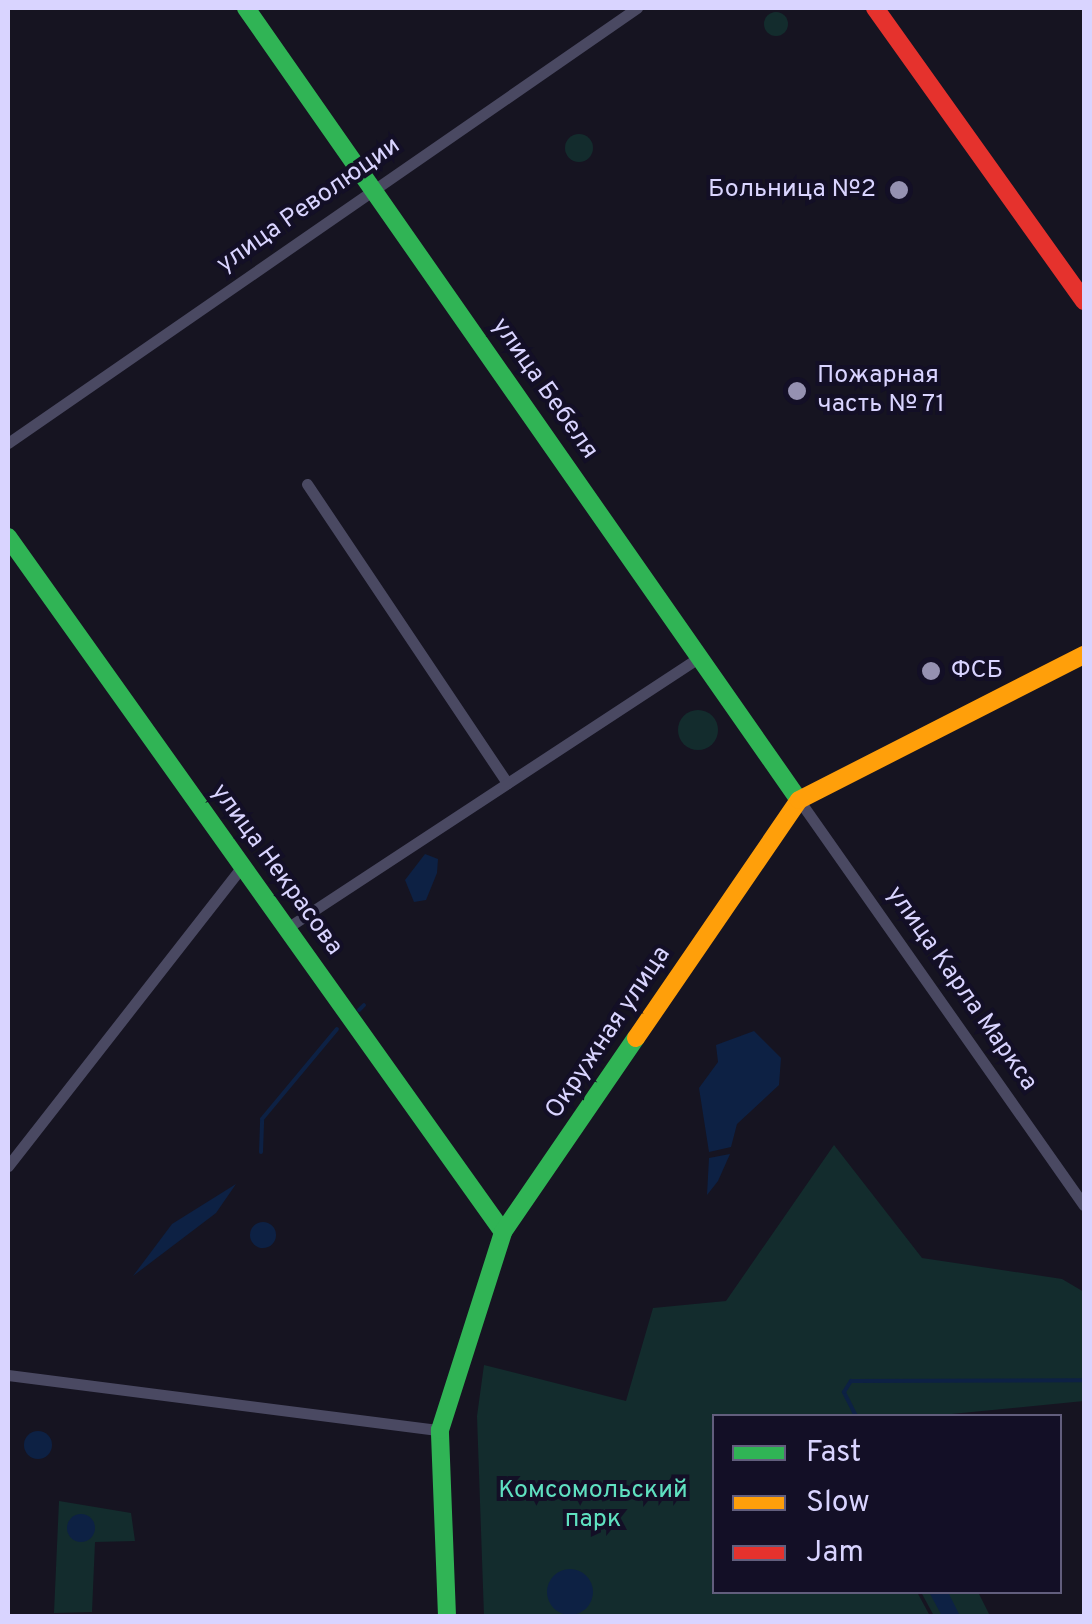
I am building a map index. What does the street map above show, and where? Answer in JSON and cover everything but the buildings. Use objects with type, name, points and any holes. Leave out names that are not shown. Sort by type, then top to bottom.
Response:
[{"type":"street","name":"улица Бебеля","points":[[246,8],[799,800]]},
{"type":"street","name":"улица Революции","points":[[8,443],[637,8]]},
{"type":"street","points":[[875,8],[1084,300]]},
{"type":"street","points":[[307,484],[507,784]]},
{"type":"street","name":"улица Некрасова","points":[[8,537],[503,1232]]},
{"type":"street","name":"Окружная улица","points":[[447,1616],[440,1430],[503,1232],[799,800],[1084,654]]},
{"type":"street","points":[[287,928],[700,658]]},
{"type":"street","name":"улица Карла Маркса","points":[[799,800],[1084,1205]]},
{"type":"street","points":[[8,1166],[242,866]]},
{"type":"street","points":[[8,1376],[440,1430]]},
{"type":"green space","points":[[776,12],[785,15],[785,33],[776,36],[767,33],[764,24],[767,15]]},
{"type":"green space","points":[[579,134],[589,138],[593,148],[589,158],[579,162],[569,158],[565,148],[569,138]]},
{"type":"green space","points":[[698,710],[712,716],[718,730],[712,744],[698,750],[684,744],[678,730],[684,716]]},
{"type":"green space","name":"Комсомольский парк","points":[[834,1145],[922,1258],[1062,1279],[1084,1292],[1084,1401],[951,1414],[712,1414],[712,1594],[918,1594],[930,1616],[484,1616],[477,1416],[484,1365],[626,1401],[653,1308],[726,1301]]},
{"type":"green space","points":[[59,1501],[131,1513],[135,1541],[95,1542],[92,1612],[54,1613]]},
{"type":"green space","points":[[922,1594],[979,1594],[990,1616],[934,1616]]},
{"type":"water","points":[[425,854],[438,859],[437,873],[426,900],[414,902],[405,880]]},
{"type":"water","points":[[754,1031],[781,1058],[779,1085],[737,1124],[731,1147],[709,1152],[699,1088],[718,1062],[716,1045]]},
{"type":"water","points":[[730,1154],[718,1181],[707,1195],[709,1158]]},
{"type":"water","points":[[236,1184],[216,1213],[133,1276],[172,1224]]},
{"type":"water","points":[[263,1222],[272,1226],[276,1235],[272,1244],[263,1248],[254,1244],[250,1235],[254,1226]]},
{"type":"water","points":[[38,1431],[48,1435],[52,1445],[48,1455],[38,1459],[28,1455],[24,1445],[28,1435]]},
{"type":"water","points":[[81,1514],[91,1518],[95,1528],[91,1538],[81,1542],[71,1538],[67,1528],[71,1518]]},
{"type":"water","points":[[570,1569],[586,1576],[593,1592],[586,1608],[570,1615],[554,1608],[547,1592],[554,1576]]},
{"type":"water","points":[[930,1594],[949,1594],[960,1616],[942,1616]]},
{"type":"waterway","points":[[359,1010],[364,1005]]},
{"type":"waterway","points":[[261,1152],[262,1119],[337,1029]]},
{"type":"waterway","points":[[855,1414],[844,1392],[851,1381],[1084,1380]]},
{"type":"traffic: fast","points":[[246,8],[799,800]]},
{"type":"traffic: fast","points":[[8,537],[503,1232]]},
{"type":"traffic: fast","points":[[447,1616],[440,1430],[503,1232],[636,1038]]},
{"type":"traffic: slow","points":[[636,1038],[799,800],[1084,655]]},
{"type":"traffic: jam","points":[[875,8],[1084,301]]},
{"type":"place","name":"Больница №2","points":[[899,190]]},
{"type":"place","name":"Пожарная часть № 71","points":[[797,391]]},
{"type":"place","name":"ФСБ","points":[[931,671]]}]
